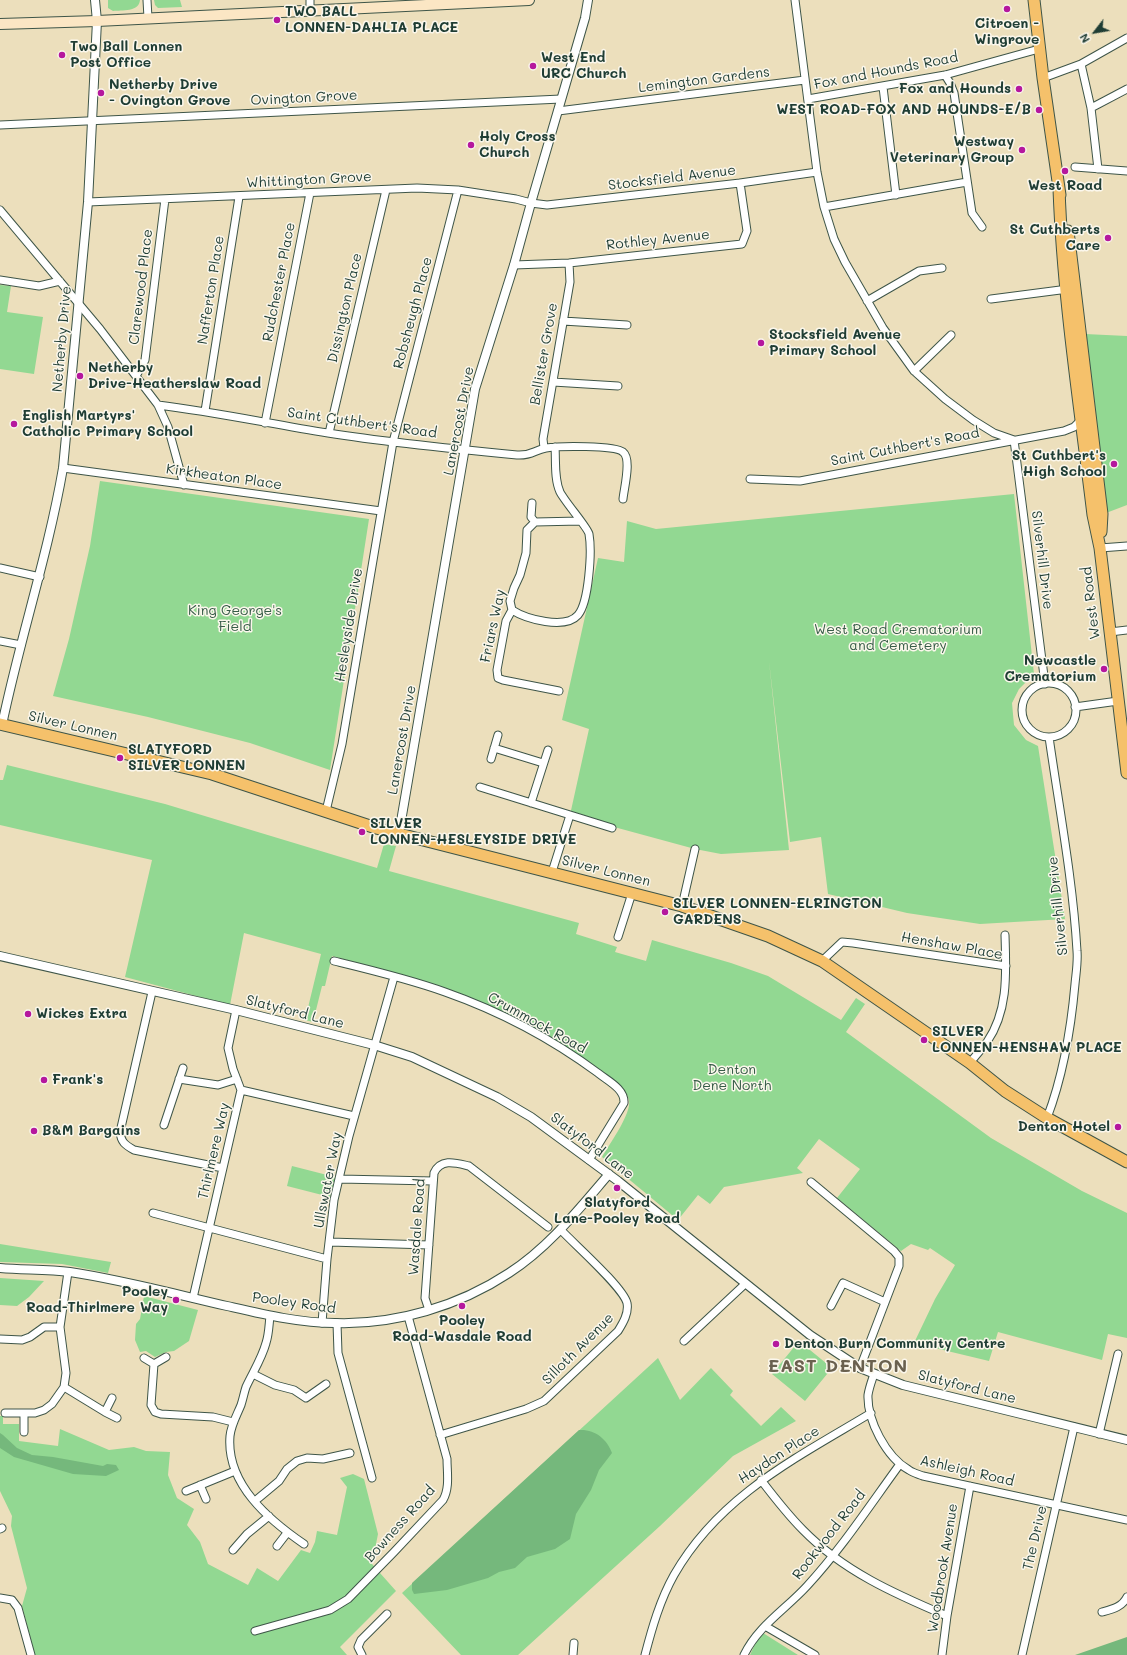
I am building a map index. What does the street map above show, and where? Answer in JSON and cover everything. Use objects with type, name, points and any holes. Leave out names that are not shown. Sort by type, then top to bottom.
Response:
[{"type":"main road","points":[[0,24],[97,21],[529,0]]},
{"type":"main road","name":"West Road","points":[[1034,0],[1039,49],[1059,189],[1067,224],[1084,443],[1093,515],[1100,548],[1127,773]]},
{"type":"main road","name":"West Road","points":[[1071,289],[1102,514],[1100,548]]},
{"type":"main road","name":"Silver Lonnen","points":[[1,724],[212,774],[399,833],[682,906],[768,936],[822,961],[970,1063],[1005,1091],[1047,1118],[1127,1162]]},
{"type":"street","name":"Netherby Drive","points":[[1,724],[40,577],[57,504],[63,468],[88,202],[97,21],[95,0]]},
{"type":"street","points":[[147,0],[148,18]]},
{"type":"street","points":[[310,0],[310,11]]},
{"type":"street","name":"Lanercost Drive","points":[[399,833],[475,389],[514,265],[561,99],[586,18],[588,0]]},
{"type":"street","points":[[795,0],[817,172],[824,207],[834,239],[883,328],[914,371],[945,399],[973,420],[994,433],[1014,440]]},
{"type":"street","points":[[1043,78],[1081,64],[1127,38]]},
{"type":"street","name":"Fox and Hounds Road","points":[[808,99],[945,75],[1039,49]]},
{"type":"street","points":[[1081,64],[1091,108],[1098,169]]},
{"type":"street","points":[[945,75],[954,93],[972,213],[982,227]]},
{"type":"street","name":"Lemington Gardens","points":[[558,111],[805,80]]},
{"type":"street","points":[[882,87],[896,196]]},
{"type":"street","points":[[1091,108],[1127,89]]},
{"type":"street","name":"Ovington Grove","points":[[0,124],[561,99]]},
{"type":"street","points":[[1075,167],[1127,171]]},
{"type":"street","name":"Stocksfield Avenue","points":[[531,203],[547,205],[740,183],[817,172]]},
{"type":"street","points":[[824,207],[896,196],[967,182]]},
{"type":"street","name":"Rothley Avenue","points":[[514,265],[569,263],[742,244],[747,231],[740,183]]},
{"type":"street","name":"Whittington Grove","points":[[88,202],[310,194],[417,188],[458,190],[516,199],[531,203]]},
{"type":"street","name":"Dissington Place","points":[[329,433],[386,190]]},
{"type":"street","name":"Robsheugh Place","points":[[393,442],[458,190]]},
{"type":"street","name":"Rudchester Place","points":[[265,423],[310,194]]},
{"type":"street","name":"Nafferton Place","points":[[205,411],[238,196]]},
{"type":"street","name":"Clarewood Place","points":[[136,376],[146,360],[165,199]]},
{"type":"street","points":[[0,210],[78,302],[158,405],[168,427],[184,484]]},
{"type":"street","name":"Bellister Grove","points":[[544,448],[543,439],[570,282],[569,263]]},
{"type":"street","points":[[867,301],[919,271],[942,268]]},
{"type":"street","points":[[0,280],[40,286],[60,281]]},
{"type":"street","points":[[991,299],[1071,289]]},
{"type":"street","points":[[563,320],[627,325]]},
{"type":"street","points":[[914,371],[950,335]]},
{"type":"street","points":[[553,382],[618,386]]},
{"type":"street","name":"Saint Cuthbert's Road","points":[[158,405],[205,411],[265,423],[393,442],[527,456],[544,448],[614,448],[624,452],[628,460],[623,499]]},
{"type":"street","name":"Saint Cuthbert's Road","points":[[750,479],[800,481],[1064,431],[1074,427],[1082,418]]},
{"type":"street","points":[[1064,431],[1076,434],[1084,443]]},
{"type":"street","name":"Silverhill Drive","points":[[1014,440],[1045,684]]},
{"type":"street","name":"Hesleyside Drive","points":[[326,811],[342,744],[393,442]]},
{"type":"street","points":[[512,610],[518,614],[553,623],[568,622],[578,615],[582,606],[588,579],[590,556],[589,533],[560,492],[556,480],[556,447]]},
{"type":"street","name":"Kirkheaton Place","points":[[63,468],[381,511]]},
{"type":"street","points":[[532,502],[531,517],[535,522],[580,521]]},
{"type":"street","name":"Friars Way","points":[[535,522],[527,530],[526,553],[520,575],[510,601],[512,610],[506,621],[503,633],[497,670],[498,678],[559,691]]},
{"type":"street","points":[[1100,548],[1127,546]]},
{"type":"street","points":[[0,568],[40,577]]},
{"type":"street","points":[[1110,632],[1127,630]]},
{"type":"street","points":[[0,641],[21,645]]},
{"type":"street","points":[[1045,684],[1054,684],[1065,689],[1073,699],[1075,707],[1075,716],[1069,728],[1058,735],[1049,737],[1041,736],[1034,732],[1024,720],[1022,713],[1023,704],[1030,690],[1045,684]]},
{"type":"street","points":[[1075,707],[1118,701]]},
{"type":"street","points":[[491,759],[498,735]]},
{"type":"street","name":"Silverhill Drive","points":[[1047,1118],[1055,1097],[1067,1044],[1074,994],[1077,953],[1072,902],[1049,737]]},
{"type":"street","points":[[494,748],[543,763]]},
{"type":"street","points":[[531,803],[548,750]]},
{"type":"street","points":[[480,787],[612,828]]},
{"type":"street","points":[[552,872],[570,815]]},
{"type":"street","points":[[682,906],[695,849]]},
{"type":"street","points":[[618,937],[632,893]]},
{"type":"street","points":[[1005,935],[1006,966]]},
{"type":"street","name":"Henshaw Place","points":[[822,961],[842,942],[1006,966],[1005,991],[1000,1016],[988,1041],[970,1063]]},
{"type":"street","name":"Slatyford Lane","points":[[0,956],[236,1010],[374,1045],[412,1057],[497,1097],[531,1117],[609,1174],[810,1335],[860,1368],[903,1385],[1127,1440]]},
{"type":"street","name":"Crummock Road","points":[[334,960],[444,991],[496,1012],[554,1044],[618,1088],[625,1098],[624,1103],[589,1160]]},
{"type":"street","name":"Ullswater Way","points":[[322,1322],[334,1200],[354,1116],[394,977]]},
{"type":"street","points":[[152,992],[120,1132],[121,1138],[125,1145],[134,1150],[223,1168]]},
{"type":"street","name":"Thirlmere Way","points":[[193,1298],[241,1090],[229,1057],[228,1048],[236,1010]]},
{"type":"street","points":[[164,1125],[183,1068]]},
{"type":"street","points":[[180,1079],[218,1085],[237,1079]]},
{"type":"street","points":[[241,1090],[354,1116]]},
{"type":"street","name":"Wasdale Road","points":[[429,1310],[425,1298],[433,1181],[434,1173],[437,1167],[441,1164],[456,1163],[469,1166],[548,1227]]},
{"type":"street","name":"Pooley Road","points":[[0,1268],[68,1272],[270,1316],[336,1323],[365,1322],[408,1316],[466,1297],[509,1273],[534,1254],[560,1230],[609,1174]]},
{"type":"street","points":[[340,1179],[433,1181]]},
{"type":"street","points":[[811,1182],[894,1251],[899,1257],[899,1266],[860,1368]]},
{"type":"street","points":[[153,1214],[327,1259]]},
{"type":"street","name":"Silloth Avenue","points":[[440,1435],[526,1409],[544,1401],[618,1331],[625,1319],[627,1303],[621,1290],[560,1230]]},
{"type":"street","points":[[330,1242],[429,1245]]},
{"type":"street","points":[[5,1413],[35,1413],[44,1410],[52,1404],[64,1387],[66,1373],[60,1327],[68,1272]]},
{"type":"street","points":[[831,1306],[843,1283],[885,1302]]},
{"type":"street","points":[[684,1341],[745,1284]]},
{"type":"street","points":[[270,1316],[267,1341],[233,1422],[230,1436],[230,1454],[235,1471],[242,1486],[269,1516],[288,1533],[304,1544]]},
{"type":"street","name":"Bowness Road","points":[[255,1631],[330,1610],[348,1599],[443,1500],[446,1494],[448,1480],[447,1458],[408,1316]]},
{"type":"street","points":[[336,1323],[338,1354],[372,1478]]},
{"type":"street","points":[[0,1339],[22,1340],[30,1337],[44,1327],[60,1327]]},
{"type":"street","points":[[1100,1434],[1118,1354]]},
{"type":"street","points":[[154,1364],[166,1357]]},
{"type":"street","points":[[144,1358],[154,1364]]},
{"type":"street","points":[[154,1364],[151,1405],[155,1412],[161,1414],[213,1417],[233,1422]]},
{"type":"street","points":[[253,1374],[276,1385],[294,1390],[306,1398],[326,1384]]},
{"type":"street","name":"Ashleigh Road","points":[[874,1374],[868,1394],[873,1425],[885,1447],[900,1464],[909,1471],[923,1476],[1127,1520]]},
{"type":"street","points":[[64,1387],[117,1418]]},
{"type":"street","points":[[105,1412],[112,1398]]},
{"type":"street","points":[[24,1413],[24,1432]]},
{"type":"street","name":"Haydon Place","points":[[645,1655],[657,1612],[673,1576],[695,1542],[734,1501],[761,1480],[871,1413]]},
{"type":"street","name":"The Drive","points":[[1022,1655],[1074,1428]]},
{"type":"street","points":[[255,1501],[279,1481],[287,1469],[297,1461],[307,1458],[323,1459],[350,1453]]},
{"type":"street","name":"Rookwood Road","points":[[744,1655],[755,1636],[806,1587],[833,1556],[900,1464]]},
{"type":"street","points":[[186,1491],[235,1471]]},
{"type":"street","points":[[761,1480],[803,1530],[833,1556],[884,1589],[947,1616]]},
{"type":"street","points":[[200,1485],[206,1499]]},
{"type":"street","name":"Woodbrook Avenue","points":[[942,1655],[947,1616],[970,1486]]},
{"type":"street","points":[[233,1550],[247,1534],[269,1516]]},
{"type":"street","points":[[277,1546],[288,1533]]},
{"type":"street","points":[[1102,1612],[1113,1609],[1124,1603],[1127,1597]]},
{"type":"street","points":[[0,1598],[12,1600],[18,1608],[31,1655]]},
{"type":"street","points":[[362,1655],[358,1646],[361,1640],[387,1614]]},
{"type":"street","points":[[765,1626],[815,1655]]},
{"type":"street","points":[[573,1655],[574,1643]]},
{"type":"green space","points":[[108,0],[140,0],[137,7],[113,11],[108,8]]},
{"type":"green space","points":[[154,0],[180,0],[182,7],[158,8],[155,5]]},
{"type":"green space","points":[[0,285],[11,286],[7,312],[43,317],[34,374],[0,369]]},
{"type":"green space","name":"St Cuthbert's High School","points":[[1085,334],[1127,336],[1127,505],[1106,513]]},
{"type":"green space","name":"King George's Field","points":[[100,481],[369,519],[330,770],[250,743],[148,717],[53,696],[69,639],[90,546]]},
{"type":"green space","name":"West Road Crematorium and Cemetery","points":[[1014,494],[1034,674],[1019,689],[1012,703],[1014,725],[1026,740],[1038,746],[1065,919],[980,924],[907,913],[828,894],[821,837],[790,842],[769,661],[789,850],[721,854],[695,849],[570,815],[589,729],[562,720],[598,558],[624,562],[627,521],[656,529]]},
{"type":"green space","name":"Denton Dene North","points":[[7,765],[165,804],[377,868],[384,844],[396,846],[389,871],[579,923],[576,934],[617,947],[615,952],[646,961],[652,940],[731,963],[768,976],[841,1020],[856,998],[865,1004],[846,1032],[991,1138],[1082,1191],[1127,1213],[1127,1338],[1108,1334],[1102,1360],[998,1332],[989,1361],[914,1343],[935,1299],[955,1265],[930,1248],[928,1250],[911,1244],[901,1251],[837,1198],[860,1169],[819,1139],[797,1168],[803,1173],[724,1187],[710,1204],[698,1195],[678,1220],[602,1157],[624,1121],[629,1106],[627,1095],[621,1087],[569,1050],[538,1031],[505,1014],[438,987],[332,956],[325,986],[322,986],[313,1022],[305,1020],[321,954],[244,933],[230,1005],[125,977],[152,860],[0,825],[0,780],[3,780]]},
{"type":"green space","points":[[292,1166],[335,1177],[330,1197],[287,1186]]},
{"type":"green space","points":[[0,1244],[111,1262],[108,1273],[62,1264],[0,1262]]},
{"type":"green space","points":[[0,1278],[44,1281],[29,1297],[17,1306],[0,1305]]},
{"type":"green space","points":[[144,1296],[198,1310],[189,1341],[174,1351],[166,1352],[155,1357],[146,1351],[140,1352],[135,1340],[136,1324],[140,1319]]},
{"type":"green space","points":[[799,1341],[832,1368],[805,1401],[772,1374]]},
{"type":"green space","points":[[658,1358],[680,1400],[711,1368],[733,1391],[730,1395],[761,1426],[781,1407],[796,1421],[733,1456],[660,1526],[518,1655],[461,1655],[402,1593]]},
{"type":"green space","points":[[0,1416],[3,1416],[3,1424],[19,1424],[19,1441],[58,1446],[60,1429],[109,1450],[134,1447],[146,1451],[170,1452],[168,1475],[177,1498],[194,1509],[187,1525],[200,1542],[208,1564],[248,1585],[257,1568],[278,1581],[301,1550],[310,1553],[315,1542],[317,1531],[337,1535],[347,1487],[340,1478],[353,1474],[364,1479],[378,1534],[372,1564],[396,1591],[340,1647],[347,1655],[35,1655],[22,1606],[27,1588],[11,1526],[12,1516],[0,1491]]},
{"type":"green space","points":[[579,1430],[590,1431],[600,1436],[607,1443],[612,1453],[599,1470],[591,1490],[576,1514],[570,1539],[555,1549],[527,1557],[515,1568],[499,1572],[488,1578],[447,1590],[414,1594],[412,1590],[412,1583]]},
{"type":"green space","points":[[0,1433],[17,1448],[32,1455],[53,1457],[103,1466],[107,1464],[116,1465],[119,1470],[106,1476],[73,1474],[14,1457],[0,1448]]},
{"type":"green space","points":[[763,1633],[798,1655],[750,1655],[757,1640]]},
{"type":"green space","points":[[1127,1637],[1127,1655],[1075,1655]]},
{"type":"place","name":"Citroen - Wingrove","points":[[1007,9]]},
{"type":"place","name":"TWO BALL LONNEN-DAHLIA PLACE","points":[[277,20]]},
{"type":"place","name":"Two Ball Lonnen Post Office","points":[[62,55]]},
{"type":"place","name":"West End URC Church","points":[[533,66]]},
{"type":"place","name":"Fox and Hounds","points":[[1019,89]]},
{"type":"place","name":"Netherby Drive - Ovington Grove","points":[[101,93]]},
{"type":"place","name":"WEST ROAD-FOX AND HOUNDS-E/B","points":[[1039,110]]},
{"type":"place","name":"Holy Cross Church","points":[[471,145]]},
{"type":"place","name":"Westway Veterinary Group","points":[[1022,150]]},
{"type":"place","name":"West Road","points":[[1065,171]]},
{"type":"place","name":"St Cuthberts Care","points":[[1108,238]]},
{"type":"place","name":"Stocksfield Avenue Primary School","points":[[761,343]]},
{"type":"place","name":"Netherby Drive-Heatherslaw Road","points":[[80,376]]},
{"type":"place","name":"English Martyrs' Catholic Primary School","points":[[14,424]]},
{"type":"place","name":"St Cuthbert's High School","points":[[1114,464]]},
{"type":"place","name":"Newcastle Crematorium","points":[[1104,669]]},
{"type":"place","name":"SLATYFORD SILVER LONNEN","points":[[120,758]]},
{"type":"place","name":"SILVER LONNEN-HESLEYSIDE DRIVE","points":[[362,832]]},
{"type":"place","name":"SILVER LONNEN-ELRINGTON GARDENS","points":[[665,912]]},
{"type":"place","name":"Wickes Extra","points":[[28,1014]]},
{"type":"place","name":"SILVER LONNEN-HENSHAW PLACE","points":[[924,1040]]},
{"type":"place","name":"Frank's","points":[[44,1080]]},
{"type":"place","name":"Denton Hotel","points":[[1118,1127]]},
{"type":"place","name":"B&M Bargains","points":[[34,1131]]},
{"type":"place","name":"Slatyford Lane-Pooley Road","points":[[617,1188]]},
{"type":"place","name":"Pooley Road-Thirlmere Way","points":[[176,1300]]},
{"type":"place","name":"Pooley Road-Wasdale Road","points":[[462,1306]]},
{"type":"place","name":"Denton Burn Community Centre","points":[[776,1344]]},
{"type":"district","name":"EAST DENTON","points":[[838,1366]]}]
